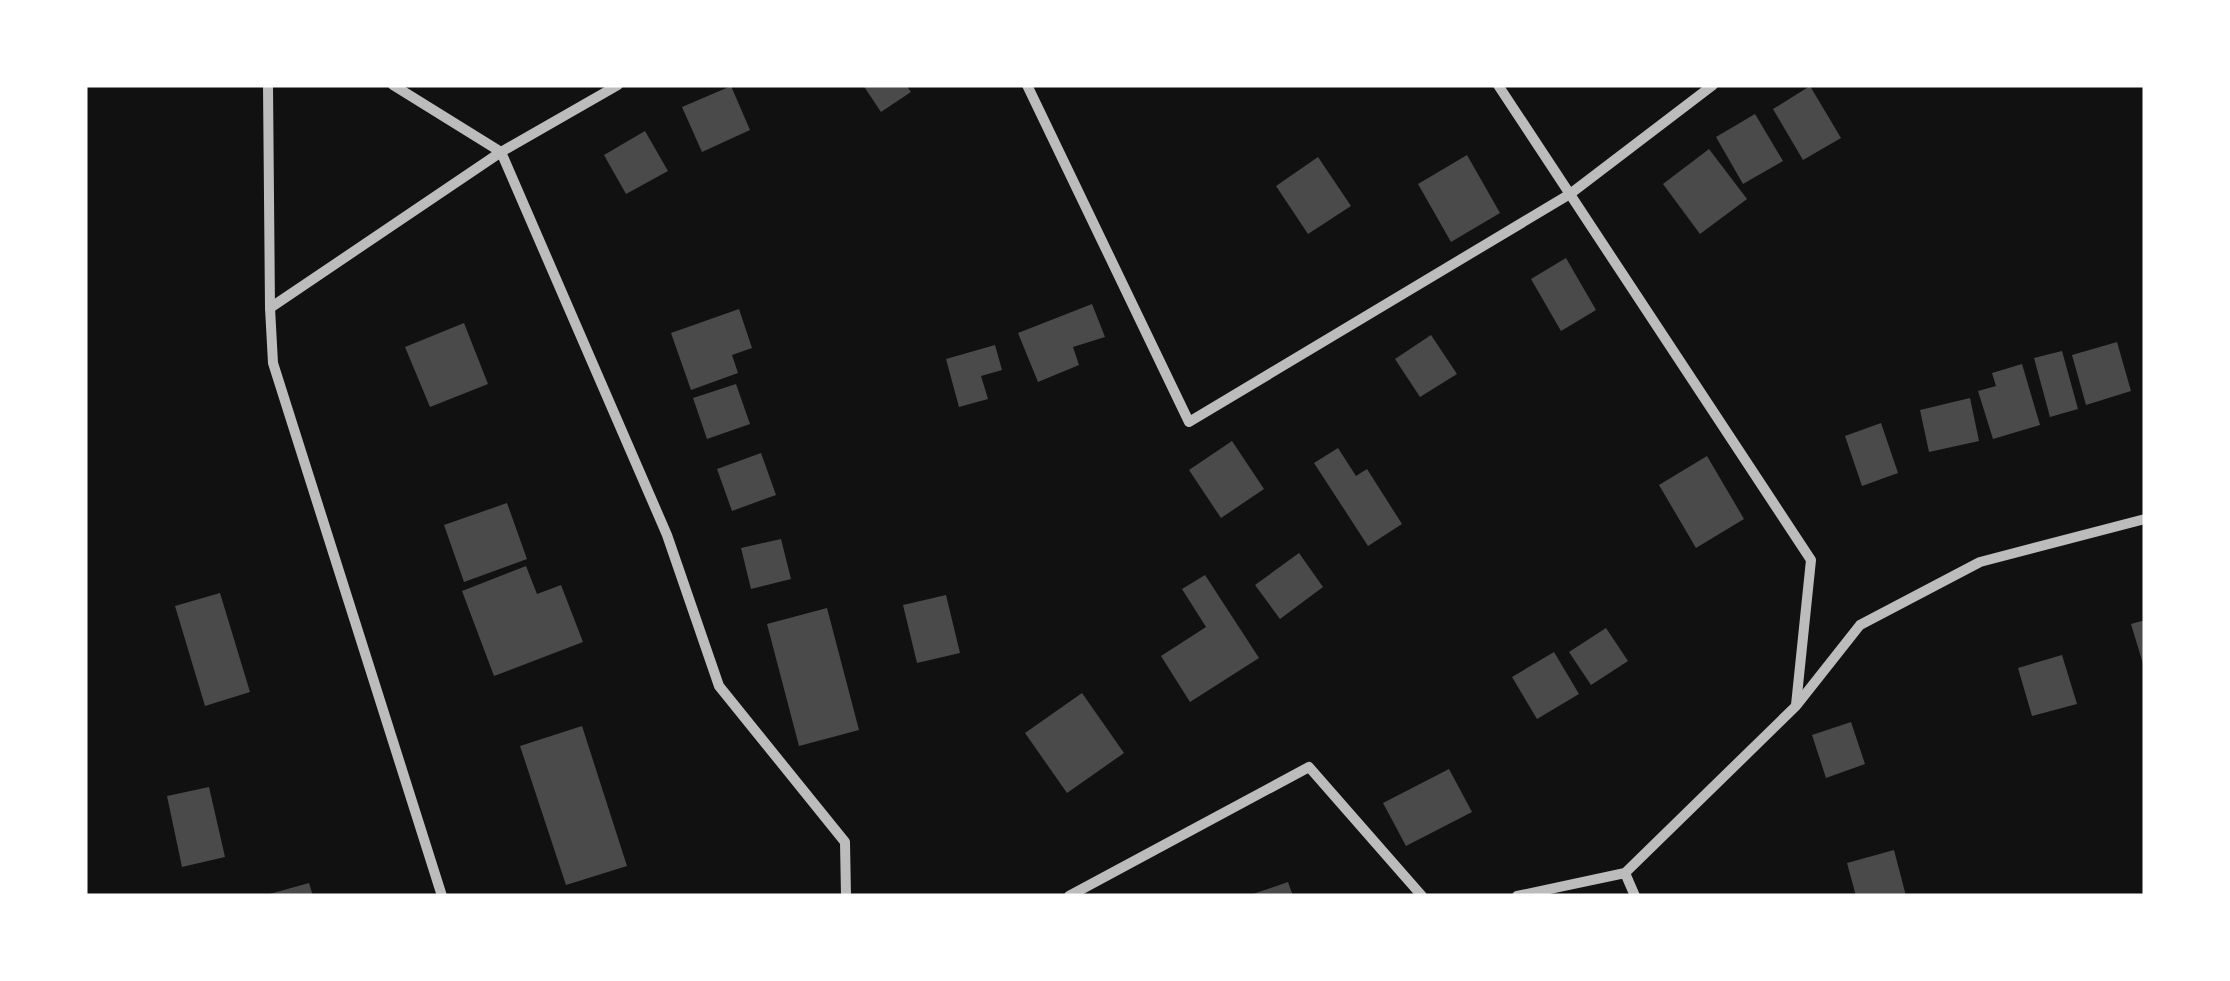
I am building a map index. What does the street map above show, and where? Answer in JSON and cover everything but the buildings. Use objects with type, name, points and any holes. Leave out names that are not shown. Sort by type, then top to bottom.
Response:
[{"type":"street","points":[[268,85],[273,362],[442,896]]},
{"type":"street","points":[[393,85],[502,152],[667,535],[720,686],[845,842],[846,896]]},
{"type":"street","points":[[270,308],[502,152],[618,85]]},
{"type":"street","points":[[1027,85],[1189,422],[1570,194],[1713,85]]},
{"type":"street","points":[[1498,85],[1811,560],[1796,706]]},
{"type":"street","points":[[1517,896],[1625,873],[1796,706],[1860,625],[1980,562],[2145,519]]},
{"type":"street","points":[[1070,896],[1309,767],[1422,896]]},
{"type":"street","points":[[1625,873],[1635,896]]}]
